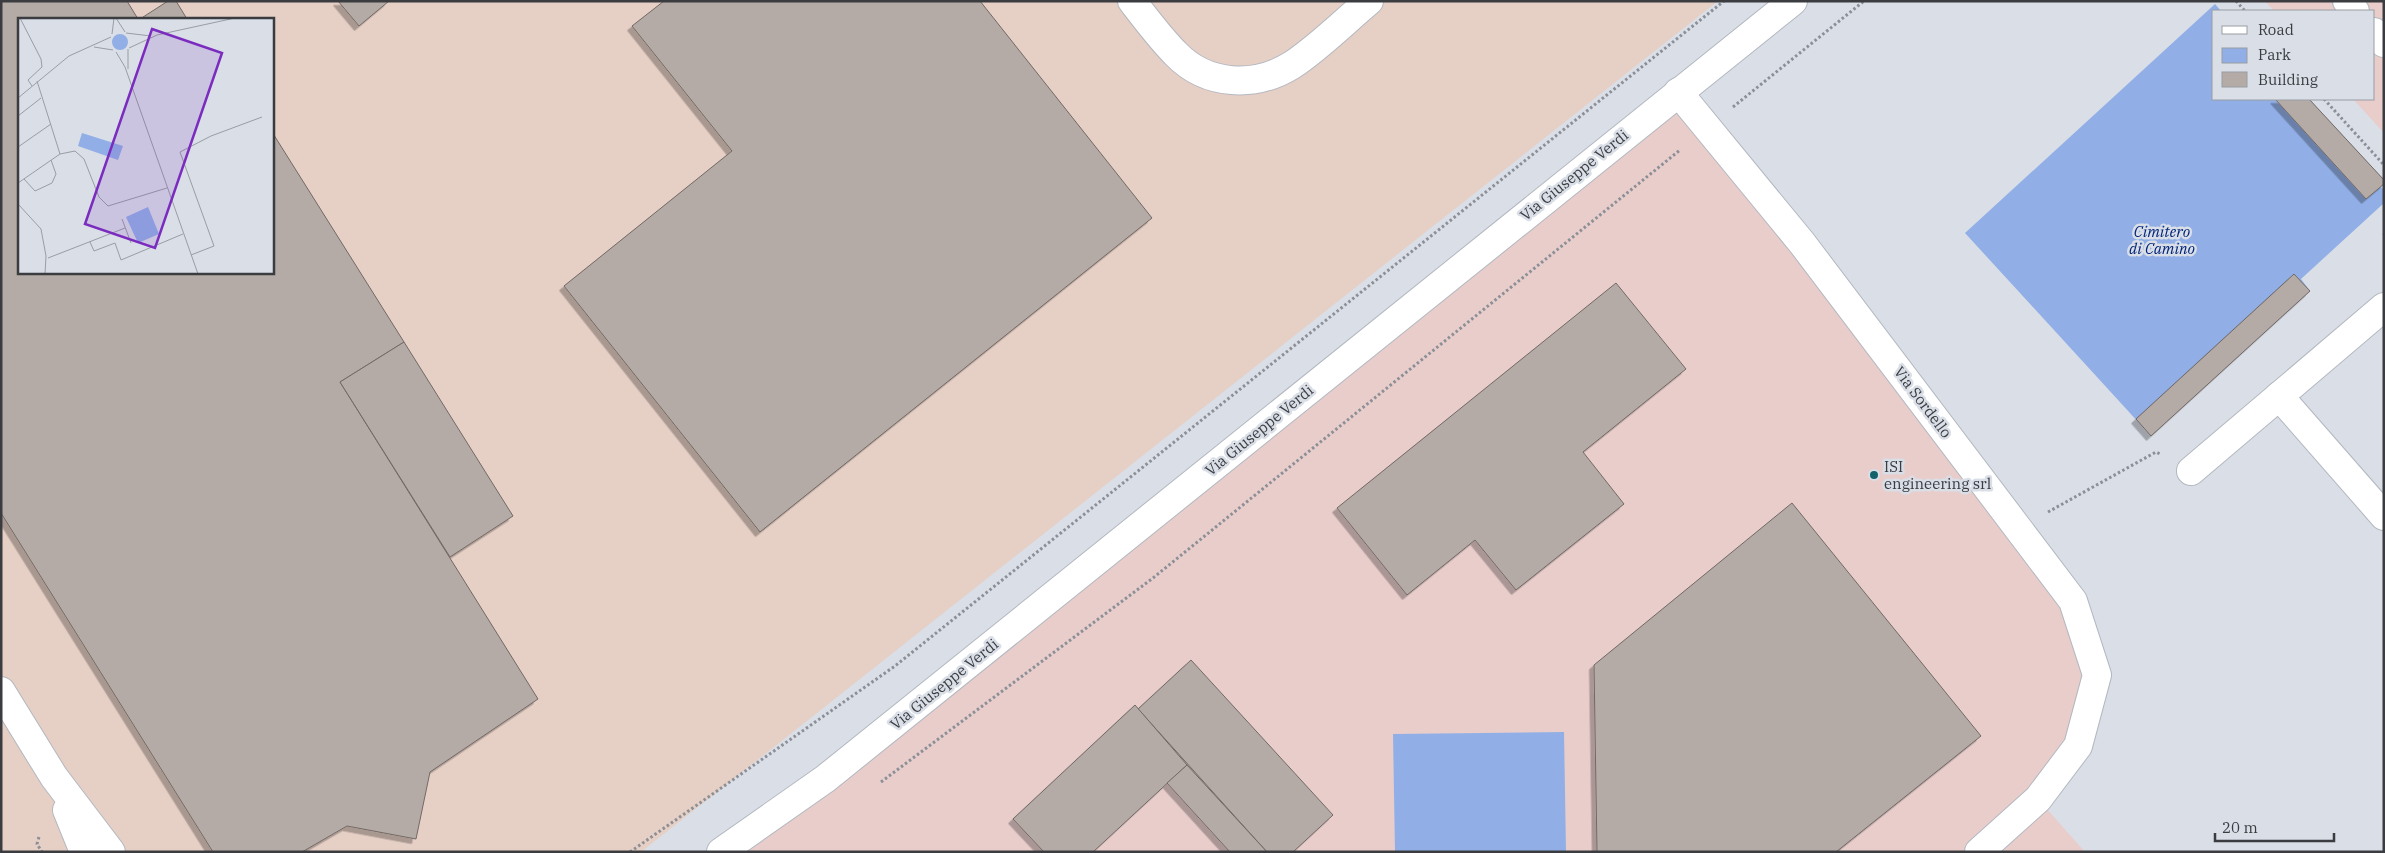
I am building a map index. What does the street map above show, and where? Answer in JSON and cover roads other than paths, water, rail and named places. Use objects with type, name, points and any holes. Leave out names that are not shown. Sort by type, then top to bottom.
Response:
[{"type":"main road","points":[[1132,1],[1177,56],[1207,76],[1237,81],[1264,77],[1292,64],[1369,1]]},
{"type":"main road","name":"Via Giuseppe Verdi","points":[[721,852],[833,773],[1793,1]]},
{"type":"main road","points":[[2375,33],[2384,43]]},
{"type":"main road","name":"Via Sordello","points":[[1678,92],[1802,243],[2073,601],[2097,675],[2078,746],[2038,799],[1978,852]]},
{"type":"main road","points":[[2191,471],[2384,307]]},
{"type":"main road","points":[[2279,396],[2384,516]]},
{"type":"main road","points":[[1,691],[54,777],[111,852]]},
{"type":"main road","points":[[54,777],[84,852]]},
{"type":"place","name":"ISI engineering srl","points":[[1874,475]]},
{"type":"park label","name":"Cimitero di Camino","points":[[2162,240]]}]
